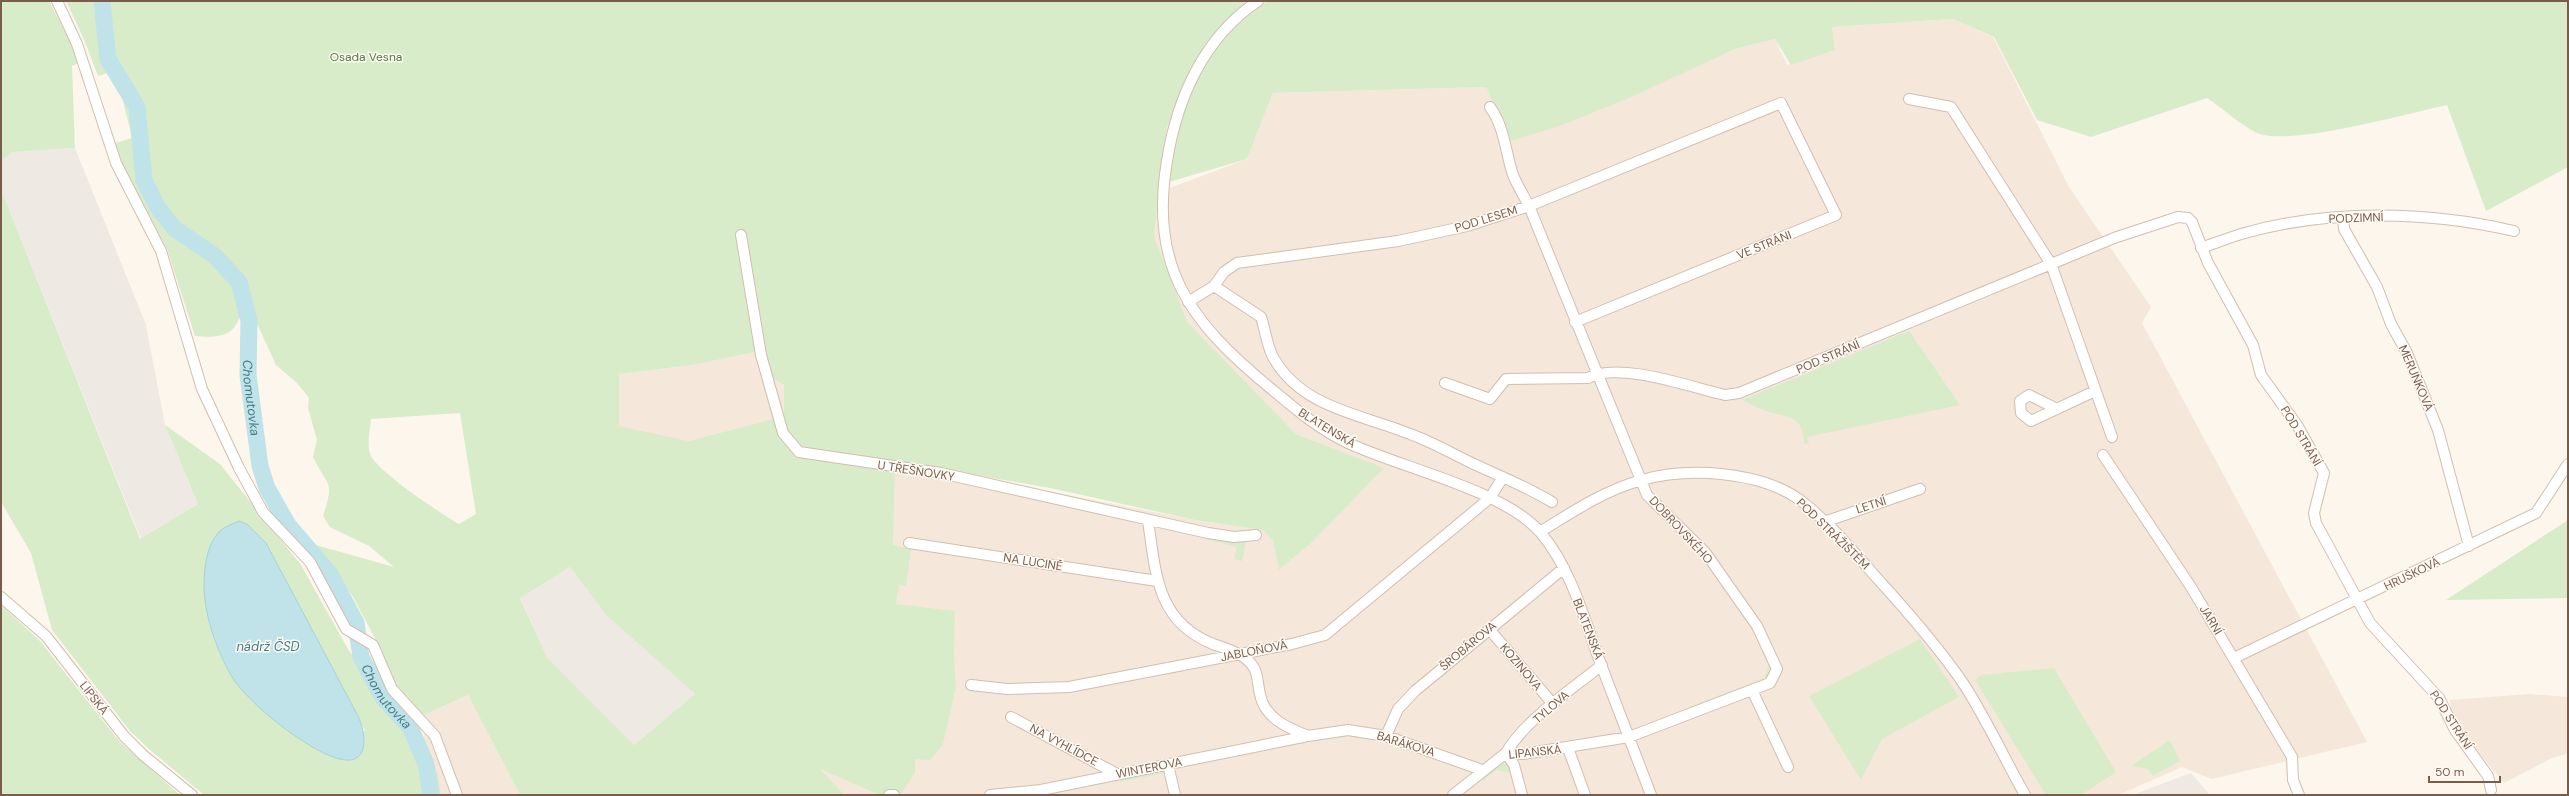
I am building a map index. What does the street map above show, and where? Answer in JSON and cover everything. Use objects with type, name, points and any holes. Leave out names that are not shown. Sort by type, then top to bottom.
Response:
[{"type":"street","points":[[57,1],[78,44],[116,163],[161,251],[202,389],[239,468],[263,512],[310,562],[346,629],[373,645],[392,689],[435,736],[457,795]]},
{"type":"street","name":"BLATENSKÁ","points":[[1258,1],[1242,12],[1210,46],[1187,88],[1172,129],[1166,166],[1162,229],[1170,267],[1188,302],[1211,334],[1243,366],[1305,417],[1346,442],[1490,498],[1515,510],[1540,532],[1564,568],[1651,795]]},
{"type":"street","points":[[1909,99],[1951,107],[2051,264],[2112,437]]},
{"type":"street","name":"POD LESEM","points":[[1188,302],[1214,286],[1224,272],[1237,263],[1398,241],[1467,226],[1529,206],[1781,103]]},
{"type":"street","name":"VE STRÁNI","points":[[1575,322],[1836,215],[1781,103]]},
{"type":"street","name":"DOBROVSKÉHO","points":[[1490,107],[1498,118],[1505,136],[1514,176],[1529,206],[1575,322],[1647,495],[1704,552],[1757,626],[1777,669],[1770,683],[1629,737]]},
{"type":"street","name":"PODZIMNÍ","points":[[2202,248],[2245,233],[2307,220],[2343,218],[2388,216],[2441,219],[2514,231]]},
{"type":"street","name":"POD STRÁNÍ","points":[[1596,373],[1620,371],[1725,395],[1739,393],[2114,238],[2178,217],[2188,218],[2192,222],[2202,248],[2253,345],[2261,375],[2297,425],[2324,473],[2314,513],[2316,523],[2370,623],[2439,698],[2455,730],[2488,776],[2491,790]]},
{"type":"street","name":"MERUŇKOVÁ","points":[[2343,218],[2344,229],[2377,286],[2391,324],[2407,354],[2438,430],[2469,546]]},
{"type":"street","name":"U TŘEŠŇOVKY","points":[[740,235],[761,355],[783,432],[799,452],[941,473],[1148,521],[1234,537],[1256,535]]},
{"type":"street","points":[[1214,286],[1261,317],[1273,357],[1293,381],[1316,399],[1347,414],[1410,433],[1503,477],[1525,485],[1552,502]]},
{"type":"street","points":[[1446,383],[1490,399],[1506,379],[1588,378],[1596,373]]},
{"type":"street","points":[[2056,409],[2095,391]]},
{"type":"street","name":"JARNÍ","points":[[2103,454],[2191,587],[2292,757],[2293,780],[2299,795]]},
{"type":"street","name":"HRUŠKOVÁ","points":[[2234,658],[2358,600],[2536,513],[2568,464]]},
{"type":"street","name":"POD STRÁŽIŠTĚM","points":[[1540,532],[1604,495],[1642,480],[1697,472],[1735,475],[1775,487],[1799,500],[1824,522],[1916,620],[1964,684],[2025,795]]},
{"type":"street","name":"JABLOŇOVÁ","points":[[970,685],[1006,689],[1069,687],[1241,654],[1325,635],[1490,498],[1503,477]]},
{"type":"street","name":"LETNÍ","points":[[1824,522],[1920,489]]},
{"type":"street","name":"BARÁKOVA","points":[[1148,521],[1160,593],[1181,625],[1207,641],[1241,654],[1255,668],[1261,700],[1271,715],[1285,727],[1308,736],[1348,730],[1386,736],[1482,770]]},
{"type":"street","name":"NA LUCINĚ","points":[[908,543],[1157,580]]},
{"type":"street","name":"ŠROBÁROVA","points":[[1386,736],[1398,709],[1410,696],[1564,568]]},
{"type":"street","name":"LIPSKÁ","points":[[1,597],[46,636],[124,736],[192,795]]},
{"type":"street","name":"KOZINOVA","points":[[1489,629],[1553,704]]},
{"type":"street","name":"TYLOVA","points":[[1506,752],[1512,741],[1553,704],[1602,665]]},
{"type":"street","points":[[1752,690],[1788,767]]},
{"type":"street","name":"NA VYHLÍDCE","points":[[1010,717],[1116,774]]},
{"type":"street","name":"WINTEROVA","points":[[990,795],[1041,790],[1308,736]]},
{"type":"street","name":"LIPANSKÁ","points":[[1453,795],[1506,752],[1523,754],[1568,748],[1629,737]]},
{"type":"street","points":[[1568,748],[1585,795]]},
{"type":"street","points":[[1506,752],[1514,765],[1522,795]]},
{"type":"street","points":[[1168,764],[1175,795]]},
{"type":"street","points":[[889,795],[894,795]]},
{"type":"shaded area","points":[[1953,19],[1993,37],[2069,187],[2151,307],[2142,323],[2367,742],[2212,779],[2182,767],[2118,795],[845,795],[819,768],[895,461],[1195,520],[1263,530],[1273,541],[1279,569],[1383,468],[1296,434],[1186,322],[1154,236],[1159,192],[1247,159],[1273,93],[1486,87],[1512,140],[1735,49],[1775,39],[1787,65],[1835,50],[1832,27]]},
{"type":"shaded area","points":[[75,148],[146,325],[165,425],[198,504],[141,539],[1,189],[1,162],[12,152]]},
{"type":"shaded area","points":[[755,352],[784,385],[785,416],[689,441],[619,427],[619,374],[693,365]]},
{"type":"shaded area","points":[[570,567],[606,615],[695,694],[634,745],[547,657],[520,597]]},
{"type":"shaded area","points":[[2529,694],[2568,697],[2568,753],[2550,759],[2504,783],[2472,745],[2451,714],[2450,700]]},
{"type":"shaded area","points":[[468,695],[520,795],[440,795],[436,769],[424,739],[424,715]]},
{"type":"shaded area","points":[[2191,773],[2210,795],[2132,795]]},
{"type":"green space","points":[[1,1],[49,1],[81,62],[72,66],[75,148],[12,152],[1,162]]},
{"type":"green space","name":"Osada Vesna","points":[[66,1],[1249,1],[1239,8],[1206,43],[1183,85],[1167,128],[1154,236],[1187,322],[1296,434],[1384,468],[1313,541],[1279,570],[1273,541],[1263,530],[1195,520],[1050,488],[895,461],[893,545],[911,549],[906,586],[899,585],[896,604],[955,611],[954,655],[956,687],[943,744],[930,760],[915,759],[915,773],[900,795],[880,795],[820,769],[845,795],[520,795],[468,695],[424,715],[395,687],[376,640],[353,597],[316,545],[394,567],[369,546],[330,527],[323,516],[329,496],[329,489],[326,480],[313,457],[317,440],[308,408],[309,398],[297,383],[276,365],[249,306],[243,311],[234,328],[229,332],[219,336],[195,336],[167,249],[112,144],[132,138],[123,101],[133,92],[111,72],[98,76],[83,37]],"holes":[[[763,344],[769,376],[784,385],[784,416],[689,441],[619,426],[619,374],[693,365],[755,352]],[[460,413],[476,514],[459,524],[425,502],[386,473],[371,456],[369,447],[371,419]],[[570,567],[606,615],[695,694],[634,745],[547,657],[520,598]]]},
{"type":"green space","points":[[1267,1],[2568,1],[2568,167],[2486,211],[2447,105],[2350,127],[2295,136],[2273,136],[2257,133],[2251,130],[2207,98],[2091,137],[2037,120],[1994,37],[1953,19],[1832,27],[1835,50],[1791,65],[1775,39],[1735,49],[1629,98],[1562,125],[1511,141],[1486,87],[1273,93],[1247,159],[1169,182],[1179,128],[1187,103],[1197,80],[1210,57],[1226,37],[1245,18]]},
{"type":"green space","points":[[1,189],[140,539],[198,504],[165,425],[220,464],[301,565],[349,651],[424,739],[438,775],[441,795],[204,795],[130,731],[52,630],[31,553],[1,502]],"holes":[[[204,576],[317,639],[365,731],[286,730],[251,699],[233,678],[226,667],[215,642],[208,616]]]},
{"type":"green space","points":[[1909,331],[1960,405],[1807,437],[1809,443],[1804,444],[1801,428],[1793,419],[1766,411],[1742,400]]},
{"type":"green space","points":[[2568,520],[2568,598],[2446,600]]},
{"type":"green space","points":[[1218,536],[1246,541],[1242,561],[1234,559],[1237,547],[1202,538]]},
{"type":"green space","points":[[1704,560],[1745,616],[1765,650],[1769,660],[1759,640]]},
{"type":"green space","points":[[1,605],[40,641],[119,741],[180,795],[1,795]]},
{"type":"green space","points":[[1920,639],[1959,697],[1882,739],[1861,780],[1809,696]]},
{"type":"green space","points":[[1770,663],[1771,673],[1764,680],[1637,732],[1699,703],[1764,678]]},
{"type":"green space","points":[[2054,668],[2116,772],[2081,795],[2046,795],[1975,680],[1981,675]]},
{"type":"green space","points":[[2170,740],[2180,761],[2153,776],[2148,769],[2131,766]]},
{"type":"green space","points":[[1507,763],[1511,766],[1511,773],[1496,770],[1483,781],[1480,778],[1497,765]]},
{"type":"green space","points":[[1161,771],[1164,773],[1120,782],[1120,779]]},
{"type":"water","name":"nádrž ČSD","points":[[239,521],[247,524],[266,543],[358,716],[364,741],[360,755],[355,759],[347,760],[336,758],[323,753],[279,724],[251,700],[240,688],[221,657],[209,622],[204,588],[205,573],[209,550],[215,537],[224,528]]},
{"type":"waterway","name":"Chomutovka","points":[[102,1],[108,59],[137,107],[144,180],[158,208],[175,229],[215,256],[239,282],[249,321],[248,375],[260,466],[267,488],[288,525],[330,574],[356,623],[361,657],[383,698],[410,727],[426,764],[431,795]]}]
